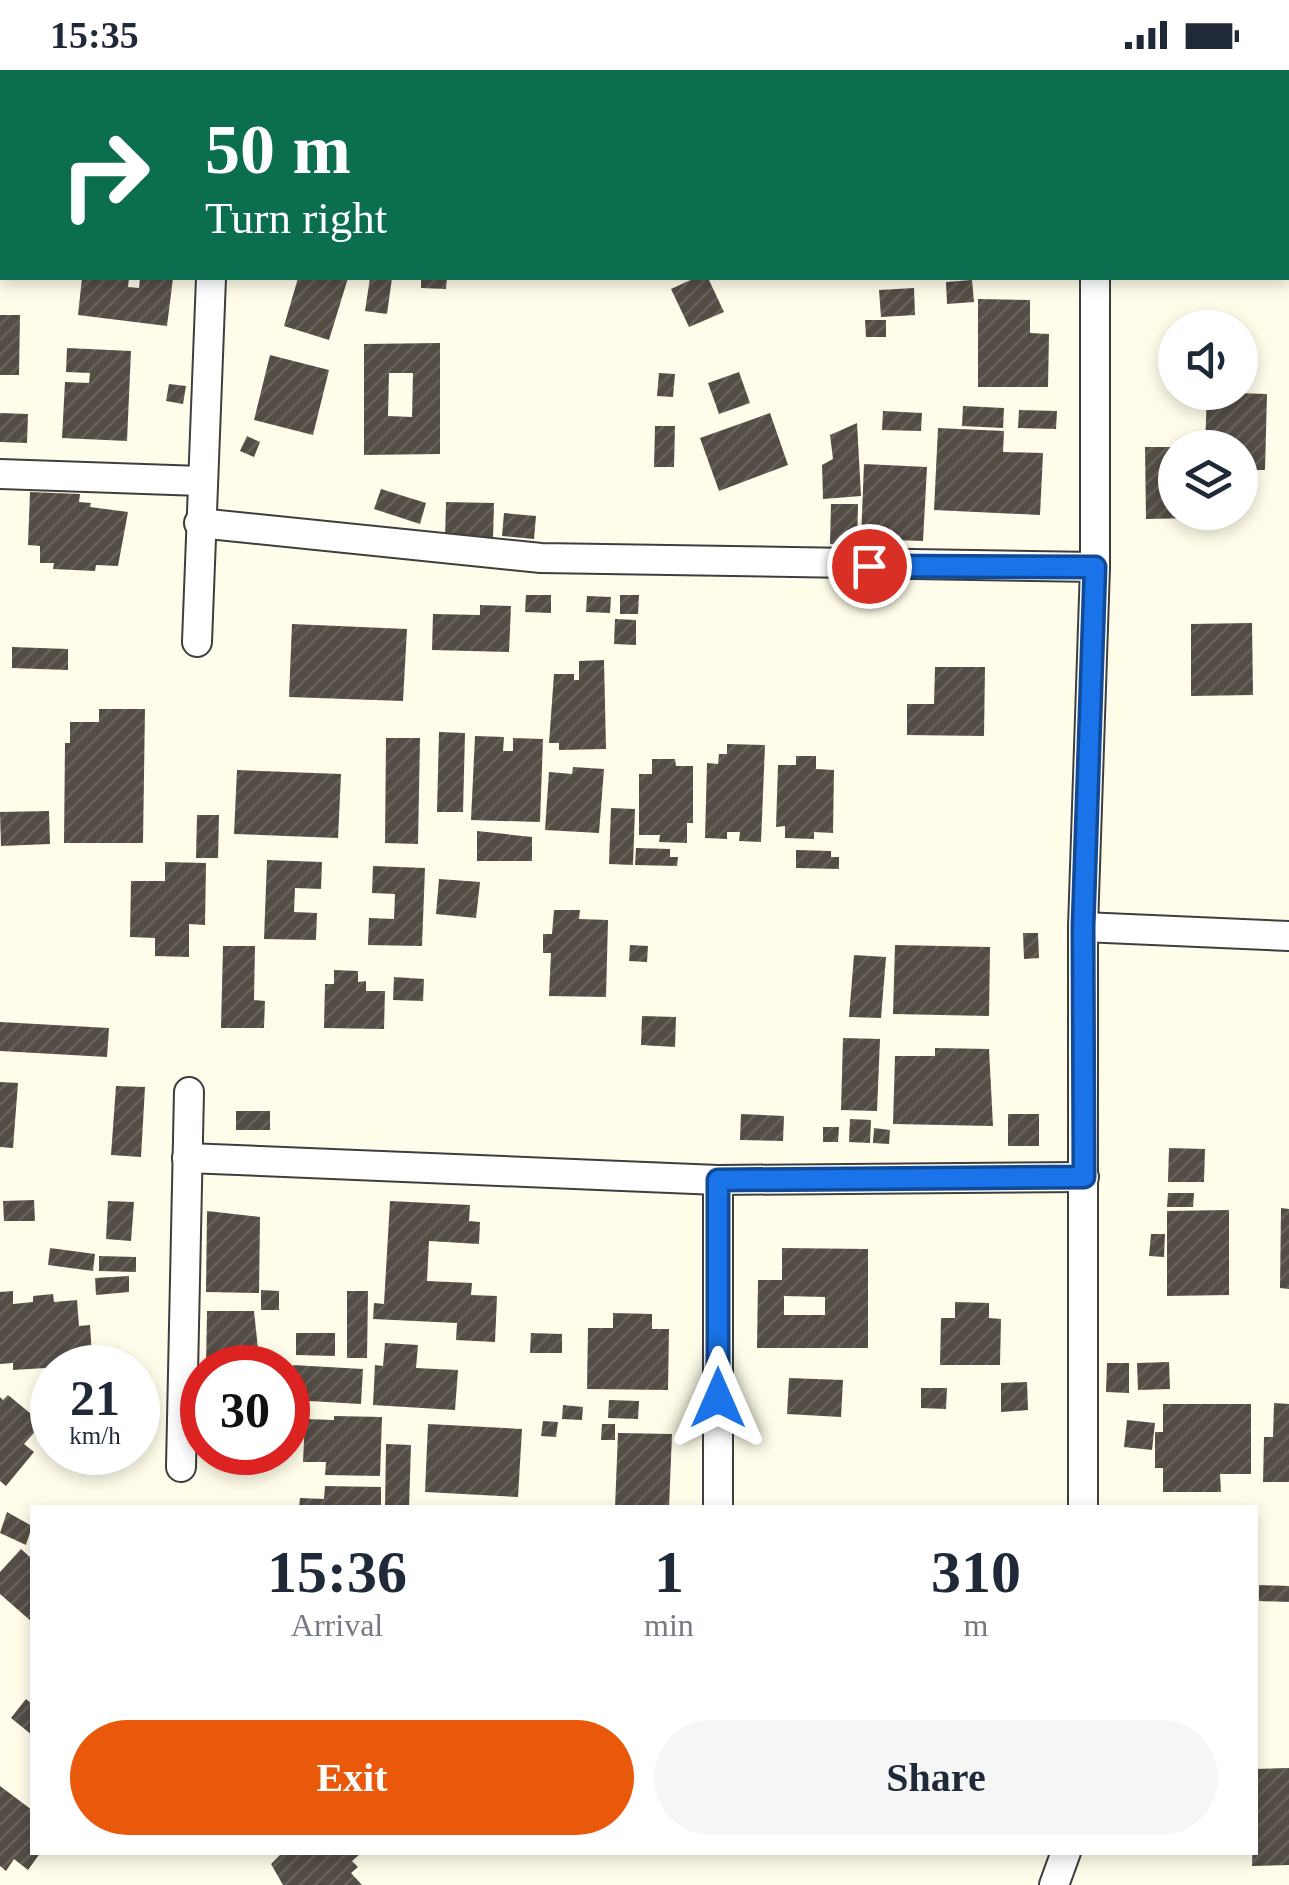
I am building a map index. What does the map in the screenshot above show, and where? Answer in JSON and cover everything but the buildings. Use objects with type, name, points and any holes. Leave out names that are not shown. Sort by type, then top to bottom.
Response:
[{"type":"street","points":[[197,642],[211,280]]},
{"type":"street","points":[[1082,1505],[1083,927],[1095,567],[1094,280]]},
{"type":"street","points":[[0,474],[201,481]]},
{"type":"street","points":[[199,523],[542,558],[1095,567]]},
{"type":"street","points":[[1083,927],[1289,936]]},
{"type":"street","points":[[184,1345],[189,1092]]},
{"type":"street","points":[[188,1158],[718,1180],[1084,1177]]},
{"type":"street","points":[[718,1180],[718,1505]]},
{"type":"street","points":[[1054,1885],[1065,1855]]},
{"type":"route","points":[[718,1398],[718,1180],[1084,1177],[1083,927],[1095,567],[869,566]]}]
